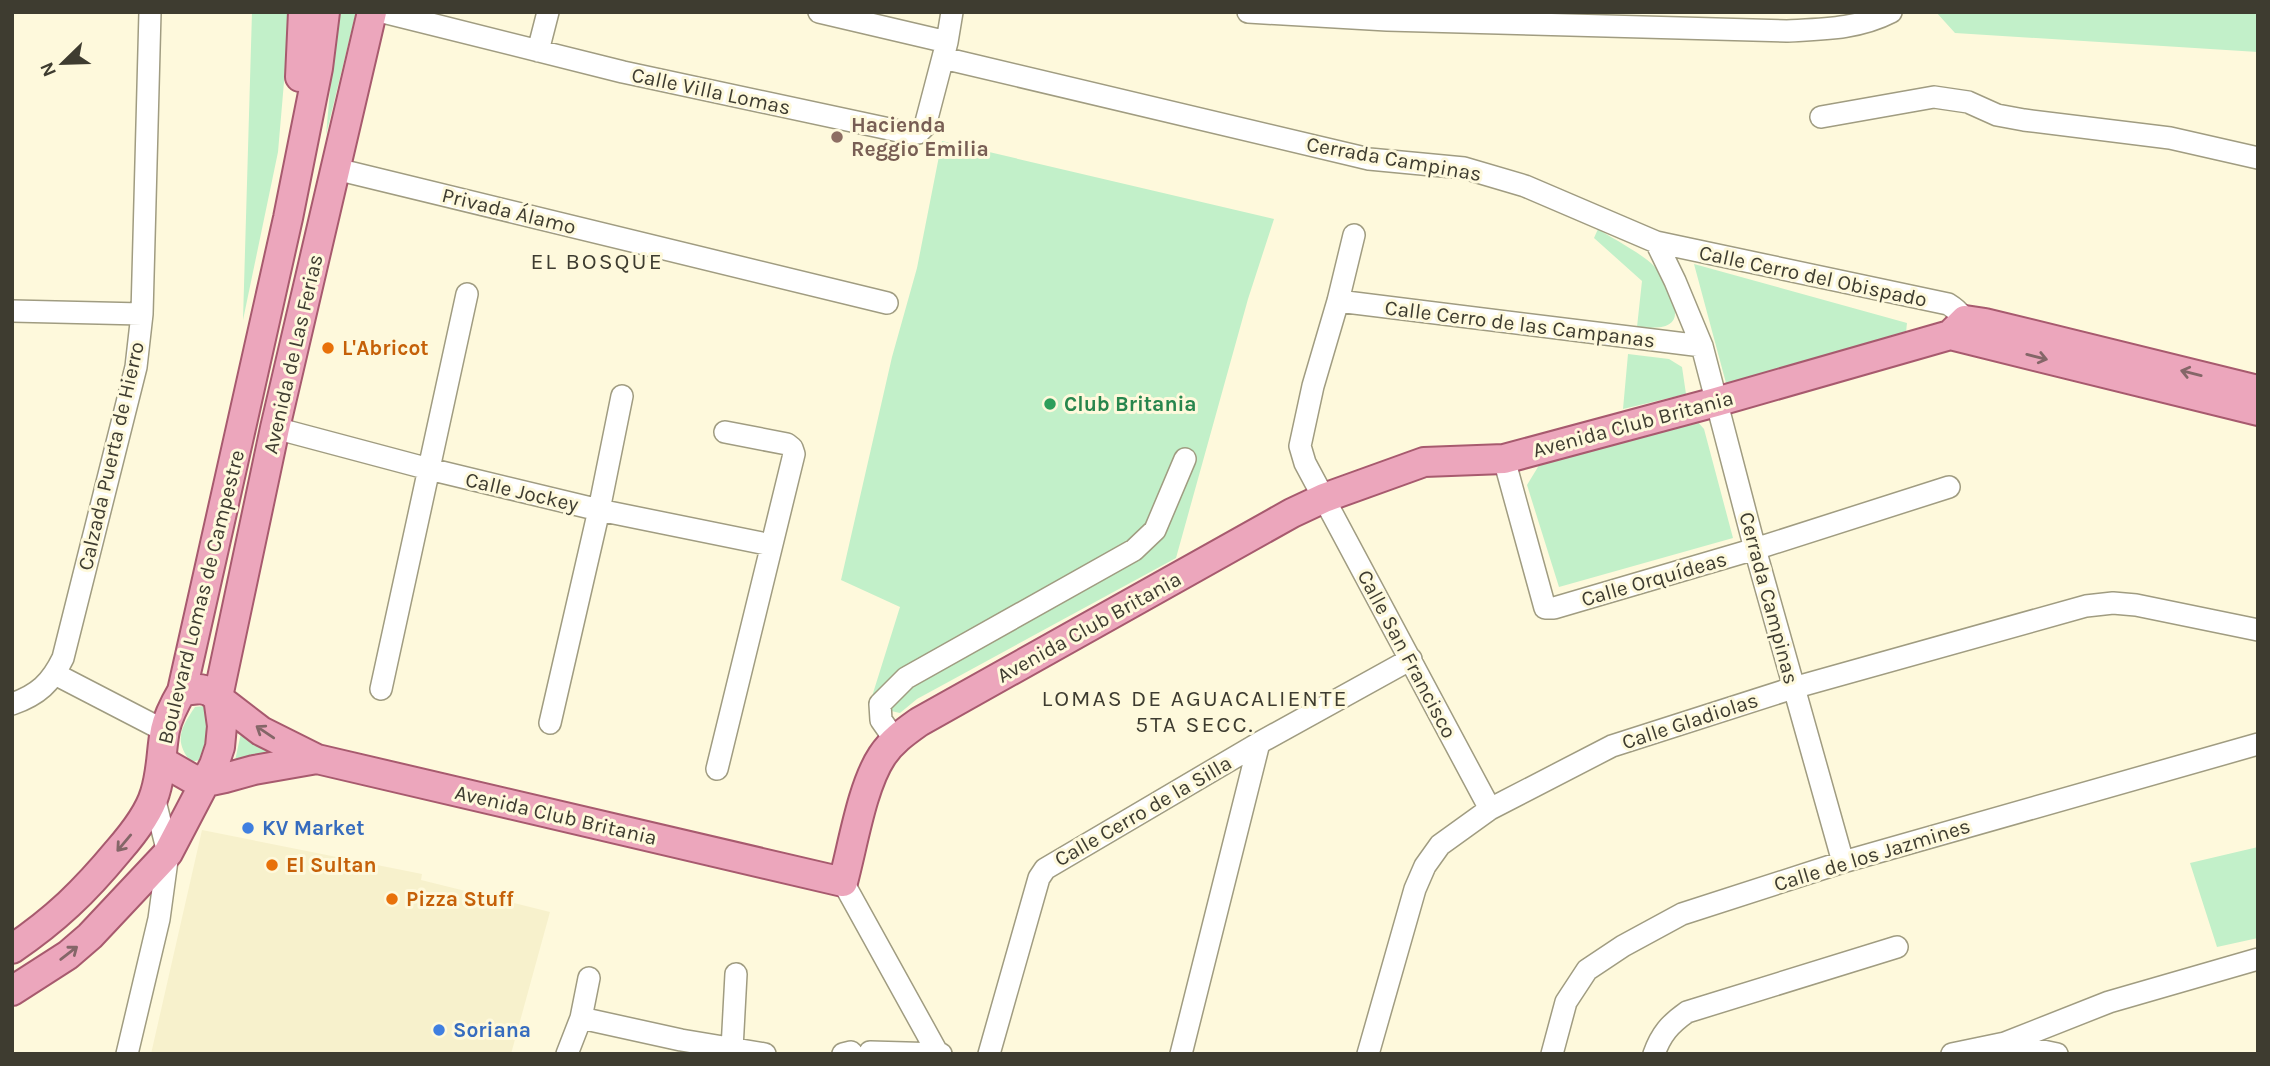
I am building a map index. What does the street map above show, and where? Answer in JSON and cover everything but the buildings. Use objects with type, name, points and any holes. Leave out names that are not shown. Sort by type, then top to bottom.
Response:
[{"type":"main road","name":"Boulevard Lomas de Campestre","points":[[300,149],[299,98],[303,12]]},
{"type":"main road","name":"Boulevard Lomas de Campestre","points":[[12,949],[65,909],[93,881],[134,833],[154,797],[163,762],[165,731],[170,713],[182,691],[247,409],[318,68],[325,12]]},
{"type":"main road","name":"Avenida de Las Ferias","points":[[218,697],[275,428],[372,12]]},
{"type":"main road","name":"Calle Cerro del Obispado","points":[[1962,332],[1985,323],[2258,390]]},
{"type":"main road","name":"Avenida Club Britania","points":[[182,691],[209,691],[261,731],[317,760],[844,882],[867,791],[881,757],[895,740],[931,716],[1292,513],[1324,498],[1424,462],[1504,459],[1962,332]]},
{"type":"main road","name":"Calle Cerro del Obispado","points":[[1962,332],[2258,411]]},
{"type":"main road","name":"Boulevard Lomas de Campestre","points":[[12,991],[68,955],[90,936],[169,853],[220,747],[222,726],[218,697]]},
{"type":"main road","name":"Avenida Club Britania","points":[[205,782],[254,770],[317,760]]},
{"type":"main road","points":[[163,762],[191,778],[205,782]]},
{"type":"street","name":"Calzada Puerta de Hierro","points":[[12,704],[29,699],[44,687],[63,658],[136,367],[142,314],[150,12]]},
{"type":"street","name":"Calle Villa Lomas","points":[[383,12],[623,72],[908,133],[918,133],[925,125],[952,12]]},
{"type":"street","points":[[538,51],[548,12]]},
{"type":"street","name":"Cerrada Campinas","points":[[819,12],[945,50],[1369,159],[1464,168],[1525,186],[1656,242],[1702,346],[1755,549],[1843,862]]},
{"type":"street","points":[[1248,12],[1787,32],[1847,27],[1874,21],[1891,12]]},
{"type":"street","points":[[1821,117],[1934,97],[1968,103],[1997,115],[2170,138],[2258,158]]},
{"type":"street","name":"Privada Álamo","points":[[336,169],[887,303]]},
{"type":"street","name":"Calle San Francisco","points":[[1354,235],[1338,302],[1312,386],[1300,446],[1305,463],[1490,809]]},
{"type":"street","name":"Calle Cerro del Obispado","points":[[1656,242],[1948,304],[1958,310],[1962,332]]},
{"type":"street","points":[[381,689],[467,294]]},
{"type":"street","name":"Calle Cerro de las Campanas","points":[[1338,302],[1702,346]]},
{"type":"street","points":[[12,311],[142,314]]},
{"type":"street","points":[[550,723],[622,396]]},
{"type":"street","name":"Calle Jockey","points":[[275,428],[599,510],[771,545]]},
{"type":"street","points":[[717,769],[794,454],[787,444],[725,432]]},
{"type":"street","points":[[895,740],[881,720],[880,704],[906,678],[1134,550],[1155,530],[1185,459]]},
{"type":"street","name":"Calle Orquídeas","points":[[1504,459],[1545,608],[1554,608],[1755,549],[1949,488]]},
{"type":"street","name":"Calle Gladiolas","points":[[1368,1054],[1415,889],[1425,866],[1440,845],[1490,809],[1612,746],[1793,688],[2086,606],[2113,603],[2136,605],[2258,630]]},
{"type":"street","name":"Calle Cerro de la Silla","points":[[989,1054],[1039,878],[1045,869],[1259,743],[1411,659]]},
{"type":"street","points":[[55,674],[165,731]]},
{"type":"street","points":[[1181,1054],[1259,743]]},
{"type":"street","name":"Calle de los Jazmines","points":[[1552,1054],[1566,1002],[1587,970],[1623,946],[1682,914],[1843,862],[2258,744]]},
{"type":"street","points":[[127,1054],[159,919],[169,853],[154,797]]},
{"type":"street","points":[[844,882],[939,1053],[855,1053]]},
{"type":"street","points":[[1654,1054],[1668,1026],[1687,1012],[1897,947]]},
{"type":"street","points":[[1952,1054],[2005,1044],[2109,1002],[2258,959]]},
{"type":"street","points":[[732,1049],[736,974]]},
{"type":"street","points":[[567,1054],[581,1018],[589,978]]},
{"type":"street","points":[[581,1018],[676,1047],[732,1049],[765,1054]]},
{"type":"street","points":[[2005,1044],[2057,1054]]},
{"type":"shaded area","points":[[202,830],[422,874],[421,880],[550,912],[511,1054],[151,1054]]},
{"type":"green space","points":[[252,12],[290,12],[278,152],[243,320]]},
{"type":"green space","points":[[337,12],[356,12],[326,135]]},
{"type":"green space","points":[[1936,12],[2258,12],[2258,52],[1955,33]]},
{"type":"green space","name":"Club Britania","points":[[942,141],[1274,219],[1248,299],[1176,558],[917,699],[900,713],[869,706],[900,607],[841,580],[892,357],[917,268]]},
{"type":"green space","points":[[1598,229],[1636,252],[1656,268],[1674,307],[1673,321],[1668,325],[1637,327],[1642,281],[1594,238]]},
{"type":"green space","points":[[1694,264],[1907,323],[1906,332],[1726,383]]},
{"type":"green space","points":[[1628,354],[1669,359],[1682,367],[1686,394],[1623,409]]},
{"type":"green space","points":[[1697,421],[1704,429],[1733,538],[1559,587],[1527,485],[1544,457]]},
{"type":"green space","points":[[205,706],[210,710],[216,725],[204,759],[191,762],[182,748],[181,735],[195,707]]},
{"type":"green space","points":[[241,733],[272,755],[233,770]]},
{"type":"green space","points":[[2258,847],[2258,938],[2217,947],[2190,863]]},
{"type":"place","name":"Hacienda Reggio Emilia","points":[[837,137]]},
{"type":"place","name":"L'Abricot","points":[[328,348]]},
{"type":"place","name":"Club Britania","points":[[1050,404]]},
{"type":"place","name":"KV Market","points":[[248,828]]},
{"type":"place","name":"El Sultan","points":[[272,865]]},
{"type":"place","name":"Pizza Stuff","points":[[392,899]]},
{"type":"place","name":"Soriana","points":[[439,1030]]},
{"type":"district","name":"EL BOSQUE","points":[[597,261]]},
{"type":"district","name":"LOMAS DE AGUACALIENTE 5TA SECC.","points":[[1195,711]]}]
